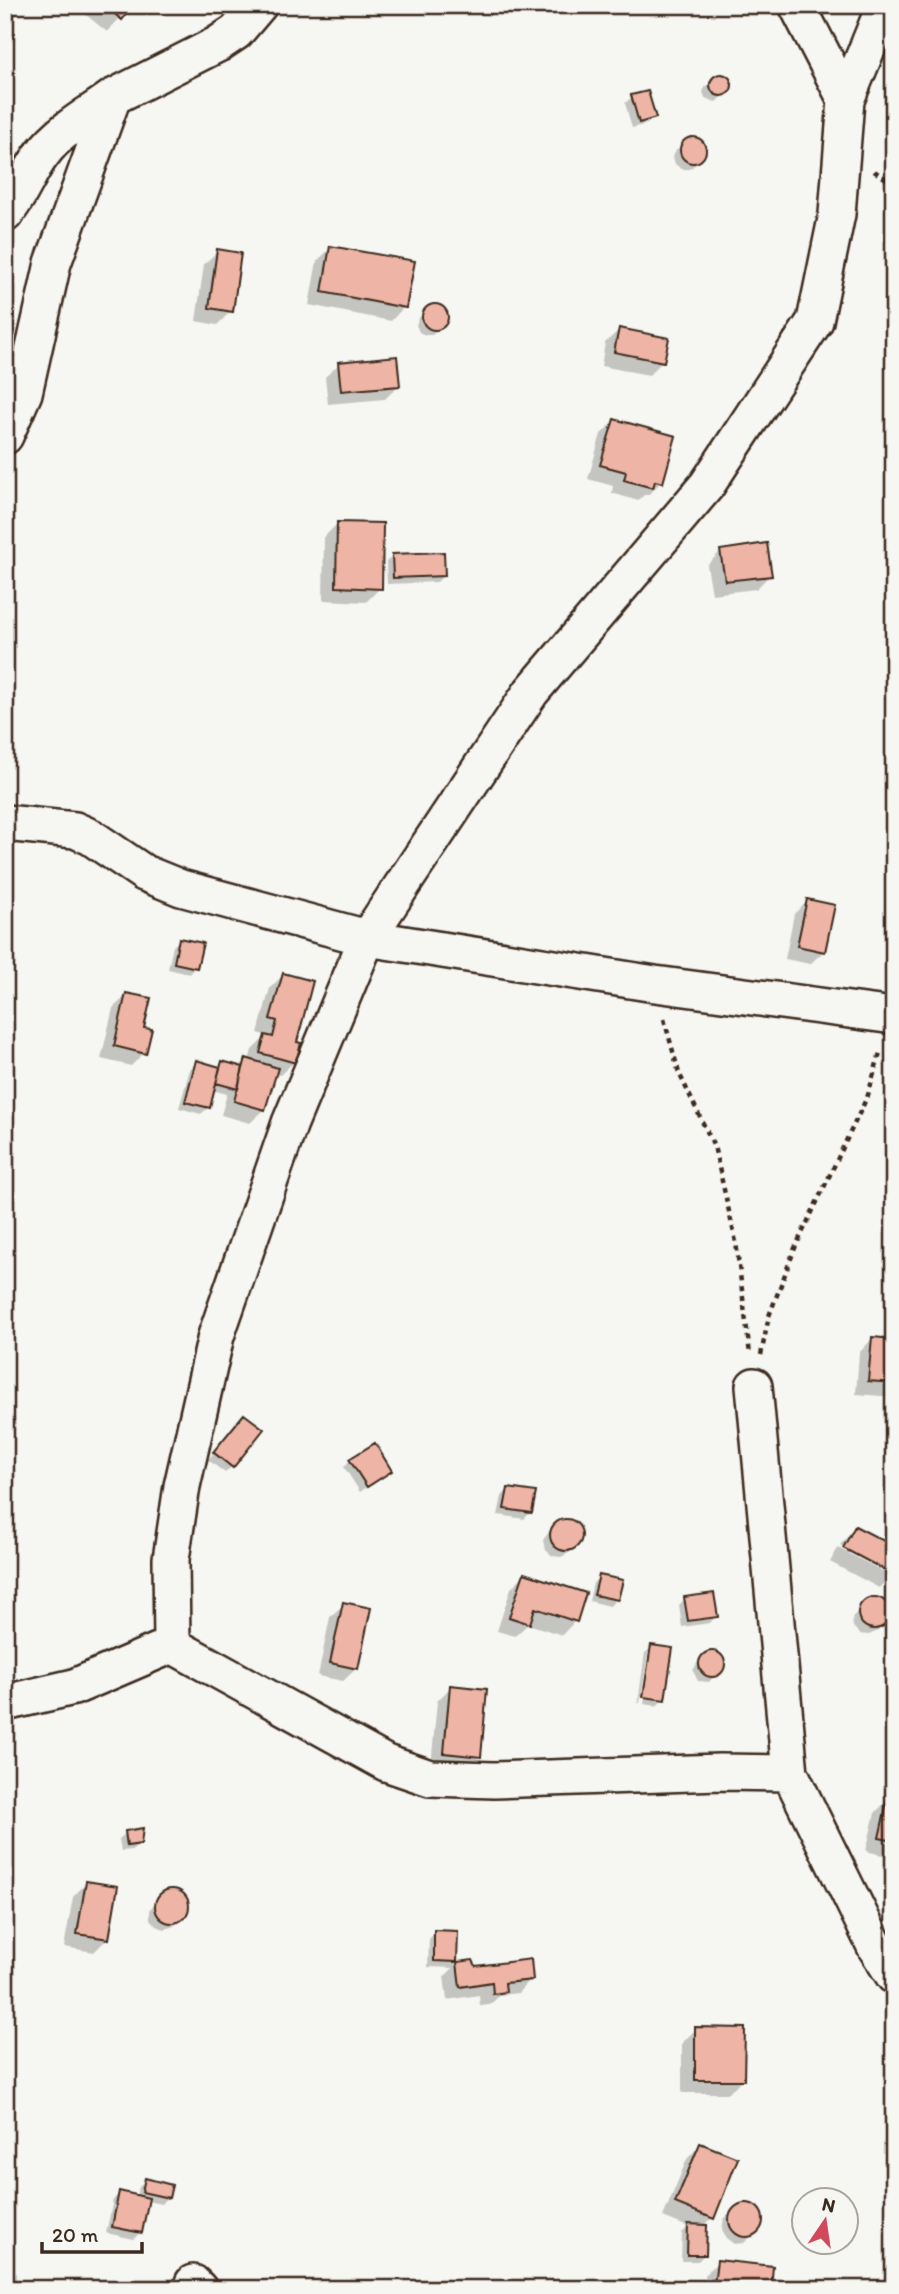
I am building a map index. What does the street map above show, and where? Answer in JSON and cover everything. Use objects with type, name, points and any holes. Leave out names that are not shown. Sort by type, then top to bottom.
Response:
[{"type":"street","points":[[5,214],[15,203],[44,151],[53,141],[113,97],[218,44],[236,32],[259,5]]},
{"type":"street","points":[[797,5],[846,100]]},
{"type":"street","points":[[172,1644],[171,1559],[182,1486],[216,1336],[290,1123],[367,939],[531,692],[707,485],[815,321],[837,214],[846,100],[885,5]]},
{"type":"street","points":[[5,436],[24,393],[53,264],[113,97]]},
{"type":"street","points":[[5,823],[75,830],[91,837],[145,873],[181,888],[367,939],[655,984],[892,1016]]},
{"type":"street","points":[[754,1386],[790,1773],[876,1948],[894,1976]]},
{"type":"street","points":[[5,1703],[74,1687],[172,1644]]},
{"type":"street","points":[[172,1644],[386,1763],[430,1778],[494,1780],[719,1772],[790,1773]]},
{"type":"path","points":[[655,984],[679,1073],[714,1146],[736,1242],[754,1386]]},
{"type":"path","points":[[754,1386],[769,1316],[794,1248],[869,1095],[892,1016]]},
{"type":"building","points":[[104,5],[134,5],[122,20]]},
{"type":"building","points":[[721,74],[729,77],[732,85],[729,93],[721,96],[713,93],[710,85],[713,77]]},
{"type":"building","points":[[648,91],[656,118],[639,123],[631,95]]},
{"type":"building","points":[[693,137],[702,141],[706,150],[702,159],[693,163],[684,159],[680,150],[684,141]]},
{"type":"building","points":[[330,246],[415,261],[406,308],[322,292]]},
{"type":"building","points":[[217,249],[241,253],[233,312],[209,308]]},
{"type":"building","points":[[435,304],[444,308],[448,317],[444,326],[435,330],[426,326],[422,317],[426,308]]},
{"type":"building","points":[[619,328],[669,338],[664,362],[614,352]]},
{"type":"building","points":[[397,356],[400,386],[341,391],[338,362]]},
{"type":"building","points":[[614,419],[676,436],[663,483],[655,481],[653,488],[624,480],[626,472],[600,465]]},
{"type":"building","points":[[337,522],[383,523],[382,589],[336,587]]},
{"type":"building","points":[[767,543],[772,576],[725,581],[720,550]]},
{"type":"building","points":[[444,552],[445,576],[393,578],[392,554]]},
{"type":"building","points":[[807,899],[835,905],[825,952],[797,946]]},
{"type":"building","points":[[179,938],[203,943],[197,968],[174,963]]},
{"type":"building","points":[[283,973],[313,981],[297,1042],[301,1043],[296,1063],[260,1053],[265,1035],[273,1037],[277,1021],[270,1019]]},
{"type":"building","points":[[126,993],[151,998],[144,1028],[152,1029],[146,1054],[114,1046]]},
{"type":"building","points":[[246,1058],[278,1068],[265,1110],[234,1101]]},
{"type":"building","points":[[196,1060],[220,1067],[210,1108],[185,1102]]},
{"type":"building","points":[[222,1061],[243,1067],[238,1089],[216,1083]]},
{"type":"building","points":[[872,1337],[894,1339],[894,1383],[868,1381]]},
{"type":"building","points":[[244,1414],[264,1429],[233,1468],[213,1452]]},
{"type":"building","points":[[375,1443],[392,1471],[367,1487],[349,1459]]},
{"type":"building","points":[[508,1488],[536,1492],[532,1513],[504,1509]]},
{"type":"building","points":[[566,1519],[577,1524],[582,1535],[577,1546],[566,1551],[555,1546],[550,1535],[555,1524]]},
{"type":"building","points":[[855,1526],[894,1546],[894,1575],[843,1548]]},
{"type":"building","points":[[524,1573],[586,1593],[577,1622],[535,1608],[530,1624],[509,1617]]},
{"type":"building","points":[[599,1575],[623,1580],[618,1600],[594,1595]]},
{"type":"building","points":[[714,1593],[718,1617],[688,1621],[684,1597]]},
{"type":"building","points":[[874,1597],[885,1602],[890,1613],[885,1624],[874,1629],[863,1624],[858,1613],[863,1602]]},
{"type":"building","points":[[343,1602],[371,1608],[358,1669],[330,1663]]},
{"type":"building","points":[[651,1645],[673,1648],[665,1700],[643,1697]]},
{"type":"building","points":[[712,1651],[721,1655],[725,1664],[721,1673],[712,1677],[703,1673],[699,1664],[703,1655]]},
{"type":"building","points":[[450,1685],[487,1689],[481,1757],[444,1753]]},
{"type":"building","points":[[888,1797],[894,1799],[894,1841],[879,1838]]},
{"type":"building","points":[[143,1828],[141,1844],[127,1846],[125,1831]]},
{"type":"building","points":[[86,1881],[118,1886],[109,1939],[77,1934]]},
{"type":"building","points":[[172,1889],[184,1894],[189,1906],[184,1918],[172,1923],[160,1918],[155,1906],[160,1894]]},
{"type":"building","points":[[434,1930],[458,1931],[457,1962],[434,1961]]},
{"type":"building","points":[[531,1959],[533,1980],[505,1983],[506,1992],[493,1994],[492,1982],[460,1987],[457,1962],[473,1960],[476,1966]]},
{"type":"building","points":[[695,2027],[745,2028],[744,2080],[695,2080]]},
{"type":"building","points":[[700,2143],[738,2158],[714,2219],[675,2203]]},
{"type":"building","points":[[145,2178],[172,2185],[169,2198],[142,2192]]},
{"type":"building","points":[[119,2191],[149,2198],[142,2233],[112,2227]]},
{"type":"building","points":[[746,2203],[758,2208],[763,2220],[758,2232],[746,2237],[734,2232],[729,2220],[734,2208]]},
{"type":"building","points":[[688,2224],[707,2225],[706,2255],[687,2255]]},
{"type":"building","points":[[717,2260],[773,2266],[771,2289],[714,2285]]}]
